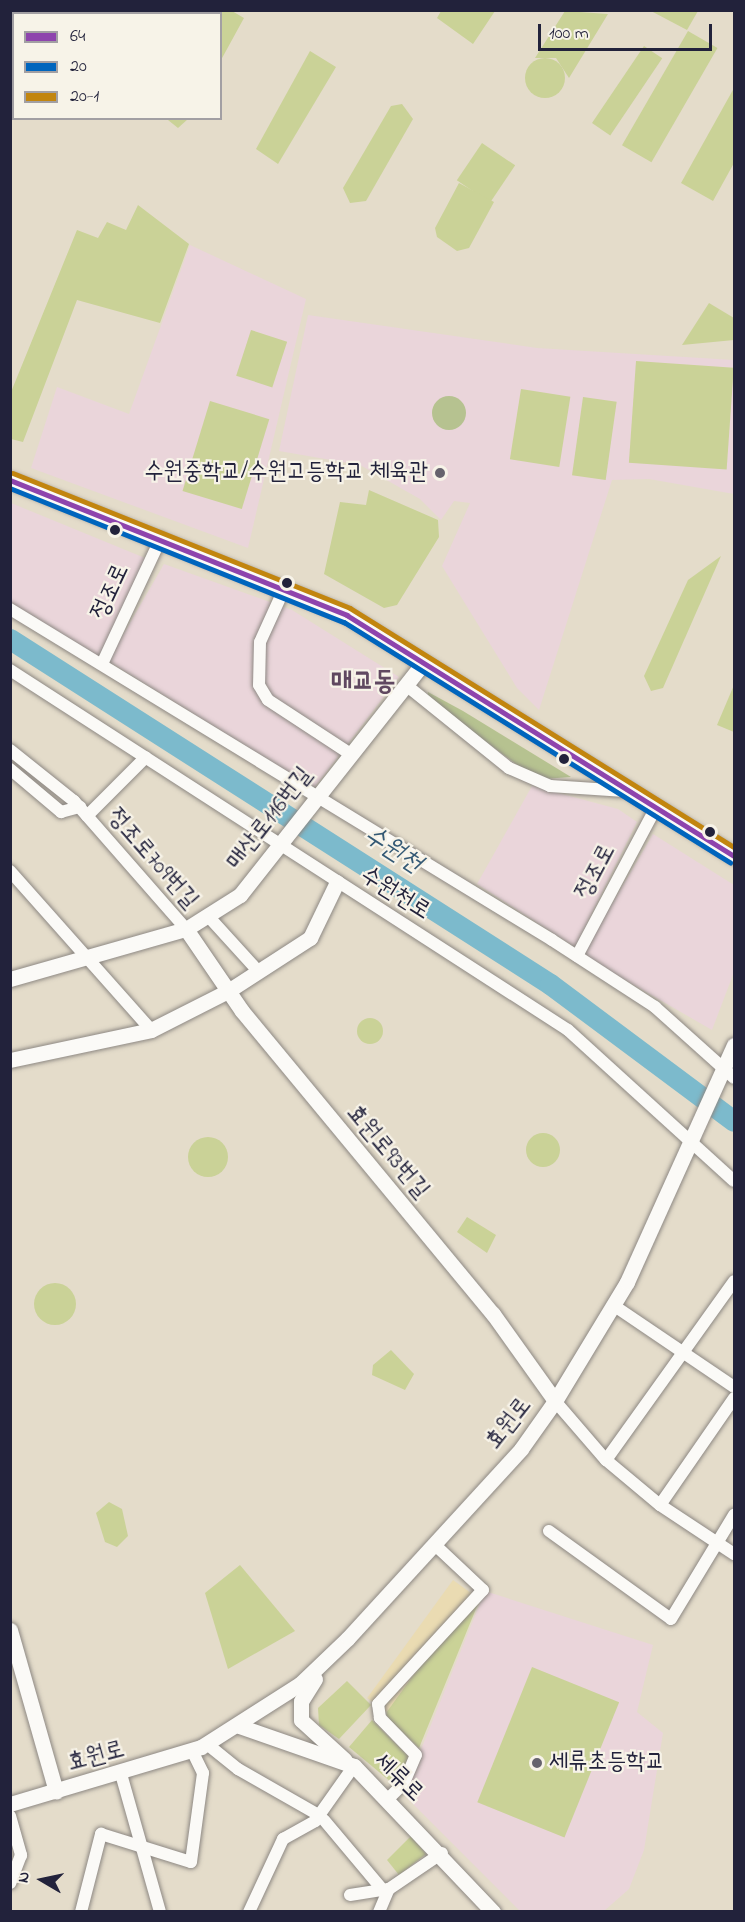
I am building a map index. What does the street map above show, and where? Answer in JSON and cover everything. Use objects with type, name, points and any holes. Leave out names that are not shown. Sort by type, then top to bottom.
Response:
[{"type":"street","points":[[10,480],[285,587],[347,615],[625,791],[735,856]]},
{"type":"street","name":"정조로","points":[[102,664],[161,538]]},
{"type":"street","points":[[285,587],[260,642],[259,685],[268,700],[349,753]]},
{"type":"street","name":"수원천로","points":[[10,609],[102,664],[314,799],[577,956],[655,1007],[727,1076]]},
{"type":"street","name":"매산로116번길","points":[[10,979],[186,929],[240,895],[284,843],[349,753],[423,663]]},
{"type":"street","name":"수원천로","points":[[10,670],[284,843],[337,882],[568,1030],[697,1136],[735,1181]]},
{"type":"street","points":[[406,685],[509,768],[550,786],[625,791]]},
{"type":"street","name":"정조로709번길","points":[[10,750],[83,811],[186,929]]},
{"type":"street","name":"정조로709번길","points":[[10,769],[61,812],[83,811],[147,757]]},
{"type":"street","name":"정조로","points":[[577,956],[655,809]]},
{"type":"street","points":[[10,872],[151,1030]]},
{"type":"street","points":[[10,1060],[151,1030],[228,991],[310,938],[337,882]]},
{"type":"street","points":[[208,916],[258,971]]},
{"type":"street","name":"효원로93번길","points":[[186,929],[228,991],[493,1314],[555,1401]]},
{"type":"street","name":"효원로","points":[[10,1804],[121,1774],[192,1750],[239,1726],[326,1661],[521,1449],[555,1401],[613,1305],[727,1076],[735,1045]]},
{"type":"street","points":[[606,1460],[735,1281]]},
{"type":"street","points":[[613,1305],[735,1387]]},
{"type":"street","points":[[660,1505],[735,1398]]},
{"type":"street","points":[[555,1401],[606,1460],[660,1505],[735,1554]]},
{"type":"street","points":[[549,1532],[671,1619],[735,1515]]},
{"type":"street","points":[[388,1799],[404,1783],[416,1755],[380,1718],[378,1704],[483,1590],[434,1544]]},
{"type":"street","points":[[10,1630],[56,1792]]},
{"type":"street","points":[[249,1911],[283,1839],[315,1821],[350,1764],[300,1715],[303,1696],[326,1661]]},
{"type":"street","name":"세류로","points":[[239,1726],[350,1764],[442,1853],[493,1911]]},
{"type":"street","points":[[207,1743],[237,1769],[320,1817],[385,1888]]},
{"type":"street","points":[[81,1911],[101,1834],[141,1844],[191,1862],[203,1773],[192,1750]]},
{"type":"street","points":[[121,1774],[160,1911]]},
{"type":"street","points":[[10,1815],[21,1855],[10,1883]]},
{"type":"street","points":[[350,1895],[385,1888],[442,1853]]},
{"type":"street","points":[[379,1911],[385,1888]]},
{"type":"shaded area","points":[[190,245],[306,299],[248,548],[31,468],[57,387],[129,414]]},
{"type":"shaded area","points":[[308,315],[537,348],[734,360],[734,494],[649,479],[612,480],[539,710],[517,688],[442,566],[470,503],[454,501],[441,520],[420,499],[360,465],[279,451]]},
{"type":"shaded area","points":[[11,503],[145,558],[99,658],[11,606]]},
{"type":"shaded area","points":[[164,564],[292,610],[399,677],[314,788],[108,661]]},
{"type":"shaded area","points":[[532,786],[618,809],[637,822],[575,947],[477,884]]},
{"type":"shaded area","points":[[653,834],[734,885],[734,972],[712,1030],[582,955]]},
{"type":"shaded area","name":"세류초등학교","points":[[485,1591],[653,1645],[637,1712],[663,1733],[644,1850],[629,1889],[604,1911],[520,1911],[403,1794]]},
{"type":"green space","points":[[441,10],[495,11],[473,44],[437,18]]},
{"type":"green space","points":[[207,11],[232,11],[244,18],[222,58],[222,12]]},
{"type":"green space","points":[[565,11],[608,14],[569,78],[556,58],[535,58]]},
{"type":"green space","points":[[651,11],[698,11],[687,30]]},
{"type":"green space","points":[[688,31],[717,48],[651,162],[622,145]]},
{"type":"green space","points":[[644,46],[662,58],[610,135],[592,123]]},
{"type":"green space","points":[[310,51],[336,67],[278,164],[256,149]]},
{"type":"green space","points":[[545,58],[559,64],[565,78],[559,92],[545,98],[531,92],[525,78],[531,64]]},
{"type":"green space","points":[[734,88],[734,163],[713,201],[681,183]]},
{"type":"green space","points":[[402,104],[413,119],[366,201],[350,203],[343,188],[391,106]]},
{"type":"green space","points":[[168,120],[187,120],[178,128]]},
{"type":"green space","points":[[482,143],[515,165],[490,203],[457,180]]},
{"type":"green space","points":[[459,183],[494,202],[469,248],[457,251],[437,237],[435,228]]},
{"type":"green space","points":[[138,205],[189,244],[160,323],[77,300],[23,442],[11,439],[11,392],[77,230],[98,238],[107,222],[126,230]]},
{"type":"green space","points":[[709,303],[734,318],[734,340],[682,345]]},
{"type":"green space","points":[[251,330],[287,342],[272,387],[236,376]]},
{"type":"green space","points":[[636,361],[734,368],[727,470],[629,463]]},
{"type":"green space","points":[[521,389],[570,397],[559,467],[510,459]]},
{"type":"green space","points":[[449,396],[461,401],[466,413],[461,425],[449,430],[437,425],[432,413],[437,401]]},
{"type":"green space","points":[[583,397],[617,402],[606,480],[572,475]]},
{"type":"green space","points":[[210,401],[269,419],[242,509],[183,491]]},
{"type":"green space","points":[[369,490],[438,520],[439,537],[397,605],[384,608],[324,574],[340,502],[366,505]]},
{"type":"green space","points":[[721,556],[663,688],[651,691],[644,676],[688,580]]},
{"type":"green space","points":[[734,685],[734,732],[717,725]]},
{"type":"green space","points":[[428,692],[571,777],[543,779],[520,767],[427,698]]},
{"type":"green space","points":[[370,1018],[380,1021],[383,1031],[380,1041],[370,1044],[360,1041],[357,1031],[360,1021]]},
{"type":"green space","points":[[543,1133],[555,1138],[560,1150],[555,1162],[543,1167],[531,1162],[526,1150],[531,1138]]},
{"type":"green space","points":[[208,1137],[216,1138],[222,1143],[227,1149],[227,1165],[222,1171],[216,1176],[208,1177],[200,1176],[194,1171],[189,1165],[188,1157],[189,1149],[194,1143],[200,1138]]},
{"type":"green space","points":[[467,1217],[496,1235],[487,1253],[457,1232]]},
{"type":"green space","points":[[55,1283],[70,1289],[76,1304],[70,1319],[55,1325],[40,1319],[34,1304],[40,1289]]},
{"type":"green space","points":[[391,1350],[414,1374],[405,1390],[372,1375],[373,1365]]},
{"type":"green space","points":[[109,1502],[122,1509],[128,1536],[117,1547],[105,1542],[96,1513]]},
{"type":"green space","points":[[240,1565],[295,1631],[228,1669],[205,1593]]},
{"type":"green space","points":[[480,1599],[419,1748],[387,1718],[386,1704]]},
{"type":"green space","points":[[532,1667],[619,1702],[564,1838],[477,1802]]},
{"type":"green space","points":[[347,1681],[371,1705],[339,1739],[319,1725],[318,1708]]},
{"type":"green space","points":[[372,1720],[408,1756],[403,1774],[391,1782],[349,1747]]},
{"type":"green space","points":[[411,1836],[426,1854],[399,1875],[387,1860]]},
{"type":"sand","points":[[453,1580],[472,1594],[387,1712],[367,1698]]},
{"type":"waterway","name":"수원천","points":[[10,639],[550,984],[734,1121]]},
{"type":"transit line","name":"20-1","points":[[13,473],[350,608],[734,847]]},
{"type":"transit line","name":"64","points":[[10,480],[347,615],[734,856]]},
{"type":"transit line","name":"20","points":[[10,488],[344,622],[730,862]]},
{"type":"place","name":"수원중학교/수원고등학교 체육관","points":[[440,473]]},
{"type":"place","name":"세류초등학교","points":[[537,1763]]},
{"type":"district","name":"매교동","points":[[363,683]]}]
